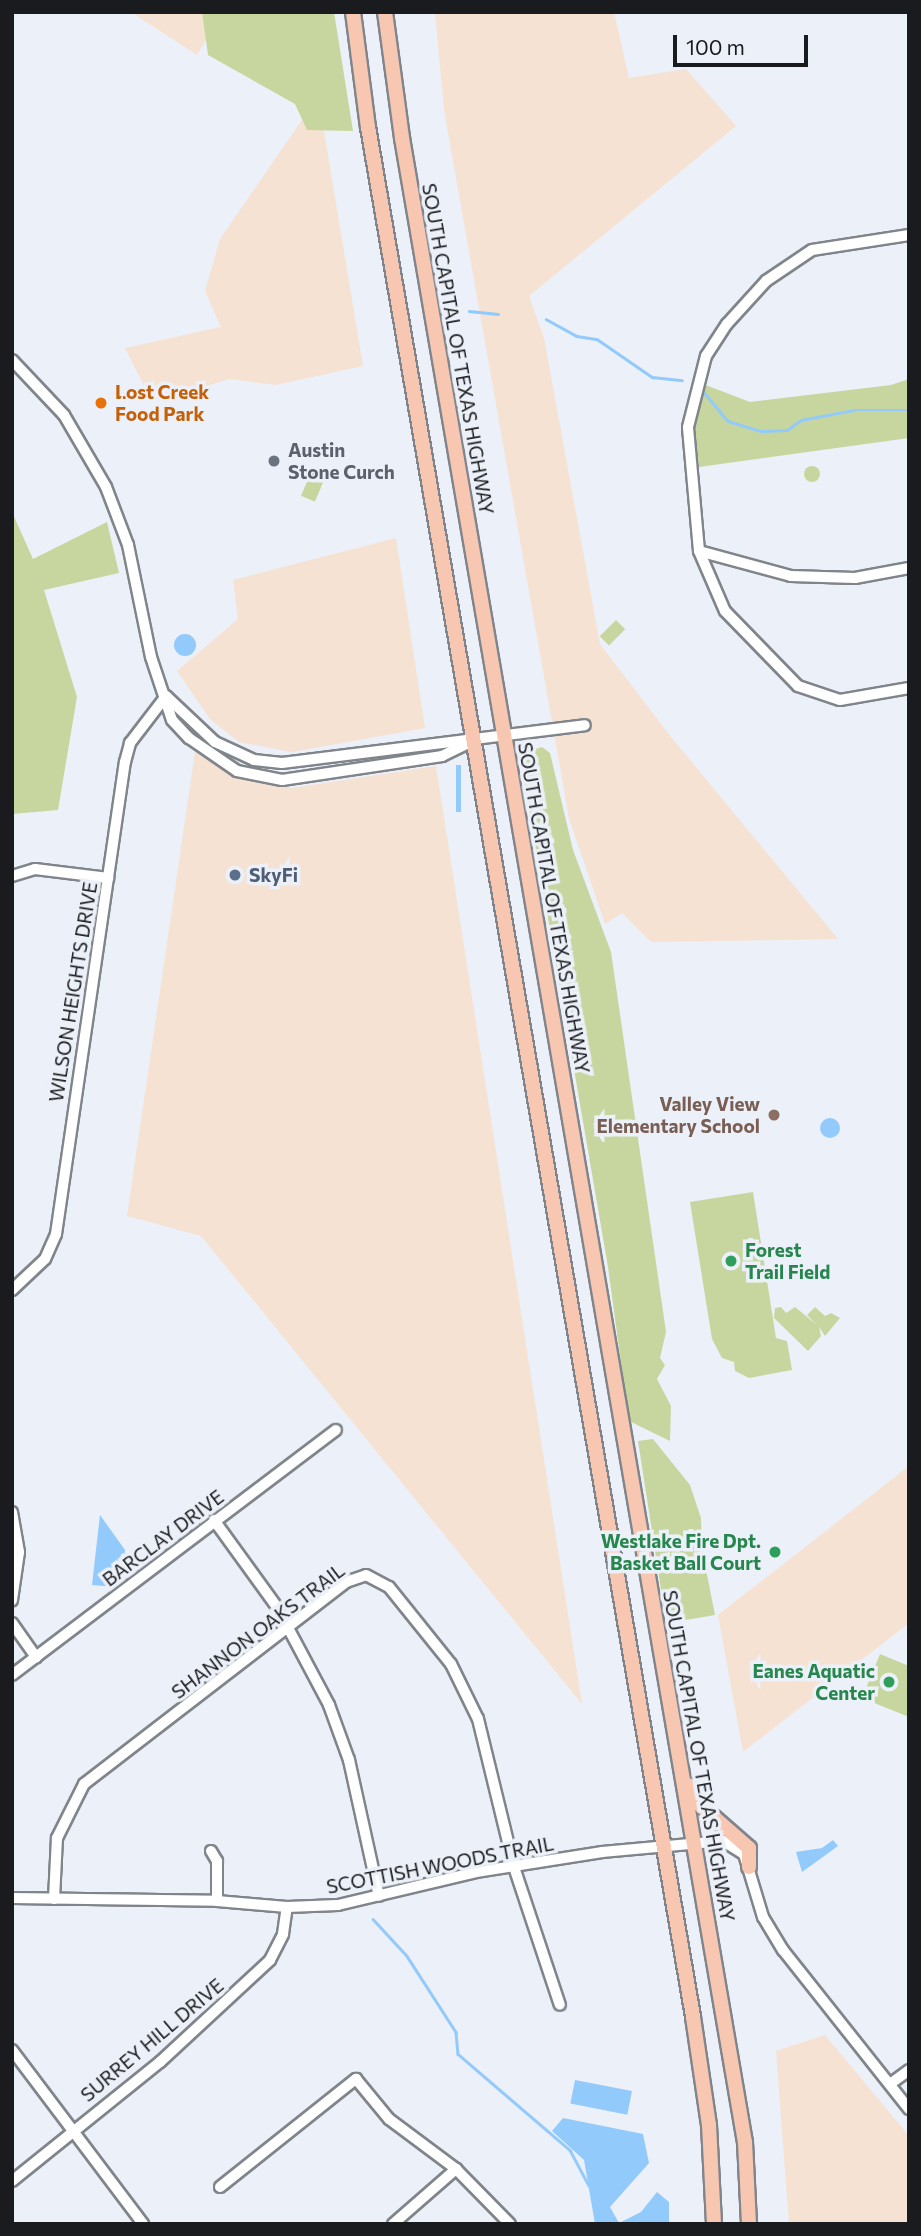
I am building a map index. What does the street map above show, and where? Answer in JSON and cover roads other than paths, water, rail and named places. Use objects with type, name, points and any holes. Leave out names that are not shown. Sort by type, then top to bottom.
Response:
[{"type":"highway","points":[[353,12],[365,111],[709,2125],[714,2224]]},
{"type":"highway","name":"SOUTH CAPITAL OF TEXAS HIGHWAY","points":[[385,12],[505,736],[745,2142],[749,2224]]},
{"type":"highway","points":[[683,1776],[701,1806],[749,1848],[749,1867]]},
{"type":"street","points":[[909,235],[812,250],[766,281],[732,316],[706,356],[688,428],[699,551],[725,611],[798,686],[840,700],[909,688]]},
{"type":"street","points":[[12,360],[64,415],[106,487],[128,545],[151,657],[172,720],[189,738],[215,758],[254,777],[282,780],[341,775],[442,756],[473,741]]},
{"type":"street","points":[[699,551],[791,576],[855,578],[909,568]]},
{"type":"street","points":[[166,696],[215,742],[254,760],[310,762],[442,740],[473,741],[585,725]]},
{"type":"street","name":"WILSON HEIGHTS DRIVE","points":[[12,1290],[45,1259],[55,1234],[130,743],[166,696]]},
{"type":"street","points":[[12,876],[36,869],[108,878]]},
{"type":"street","name":"BARCLAY DRIVE","points":[[12,1675],[336,1430]]},
{"type":"street","points":[[12,1512],[19,1552],[12,1600]]},
{"type":"street","points":[[214,1520],[288,1626],[329,1705],[349,1760],[379,1896]]},
{"type":"street","name":"SHANNON OAKS TRAIL","points":[[54,1899],[57,1838],[84,1784],[346,1582],[363,1575],[390,1587],[451,1664],[478,1718],[514,1867],[560,2005]]},
{"type":"street","points":[[12,1623],[36,1657]]},
{"type":"street","name":"SCOTTISH WOODS TRAIL","points":[[12,1898],[217,1901],[287,1907],[379,1896],[514,1867],[710,1840],[735,1846],[749,1867]]},
{"type":"street","points":[[211,1851],[217,1861],[217,1901]]},
{"type":"street","points":[[749,1867],[771,1932],[909,2109]]},
{"type":"street","name":"SURREY HILL DRIVE","points":[[12,2181],[160,2062],[270,1960],[283,1934],[287,1907]]},
{"type":"street","points":[[12,2050],[143,2224]]},
{"type":"street","points":[[890,2084],[909,2070]]},
{"type":"street","points":[[220,2187],[356,2079],[389,2119],[456,2169],[510,2224]]},
{"type":"street","points":[[393,2224],[456,2169]]},
{"type":"water","points":[[185,634],[193,637],[196,645],[193,653],[185,656],[177,653],[174,645],[177,637]]},
{"type":"water","points":[[456,765],[461,765],[461,812],[456,812]]},
{"type":"water","points":[[830,1118],[837,1121],[840,1128],[837,1135],[830,1138],[823,1135],[820,1128],[823,1121]]},
{"type":"water","points":[[100,1515],[125,1550],[123,1572],[105,1586],[92,1585]]},
{"type":"water","points":[[833,1840],[838,1846],[802,1872],[796,1852],[822,1848]]},
{"type":"water","points":[[575,2080],[632,2091],[627,2115],[570,2104]]},
{"type":"water","points":[[563,2118],[643,2134],[649,2163],[610,2207],[619,2223],[641,2212],[657,2192],[669,2202],[669,2224],[595,2224],[584,2160],[552,2131]]},
{"type":"waterway","points":[[469,311],[498,314]]},
{"type":"waterway","points":[[546,319],[577,336],[597,339],[652,377],[682,380]]},
{"type":"waterway","points":[[702,390],[728,421],[761,431],[787,430],[801,420],[854,410],[909,410]]},
{"type":"waterway","points":[[373,1919],[407,1956],[456,2032],[458,2054],[570,2150],[589,2185]]},
{"type":"place","name":"Lost Creek Food Park","points":[[101,403]]},
{"type":"place","name":"Austin Stone Curch","points":[[274,461]]},
{"type":"place","name":"SkyFi","points":[[235,875]]},
{"type":"place","name":"Valley View Elementary School","points":[[774,1115]]},
{"type":"place","name":"Forest Trail Field","points":[[731,1261]]},
{"type":"place","name":"Westlake Fire Dpt. Basket Ball Court","points":[[775,1552]]},
{"type":"place","name":"Eanes Aquatic Center","points":[[889,1682]]}]
